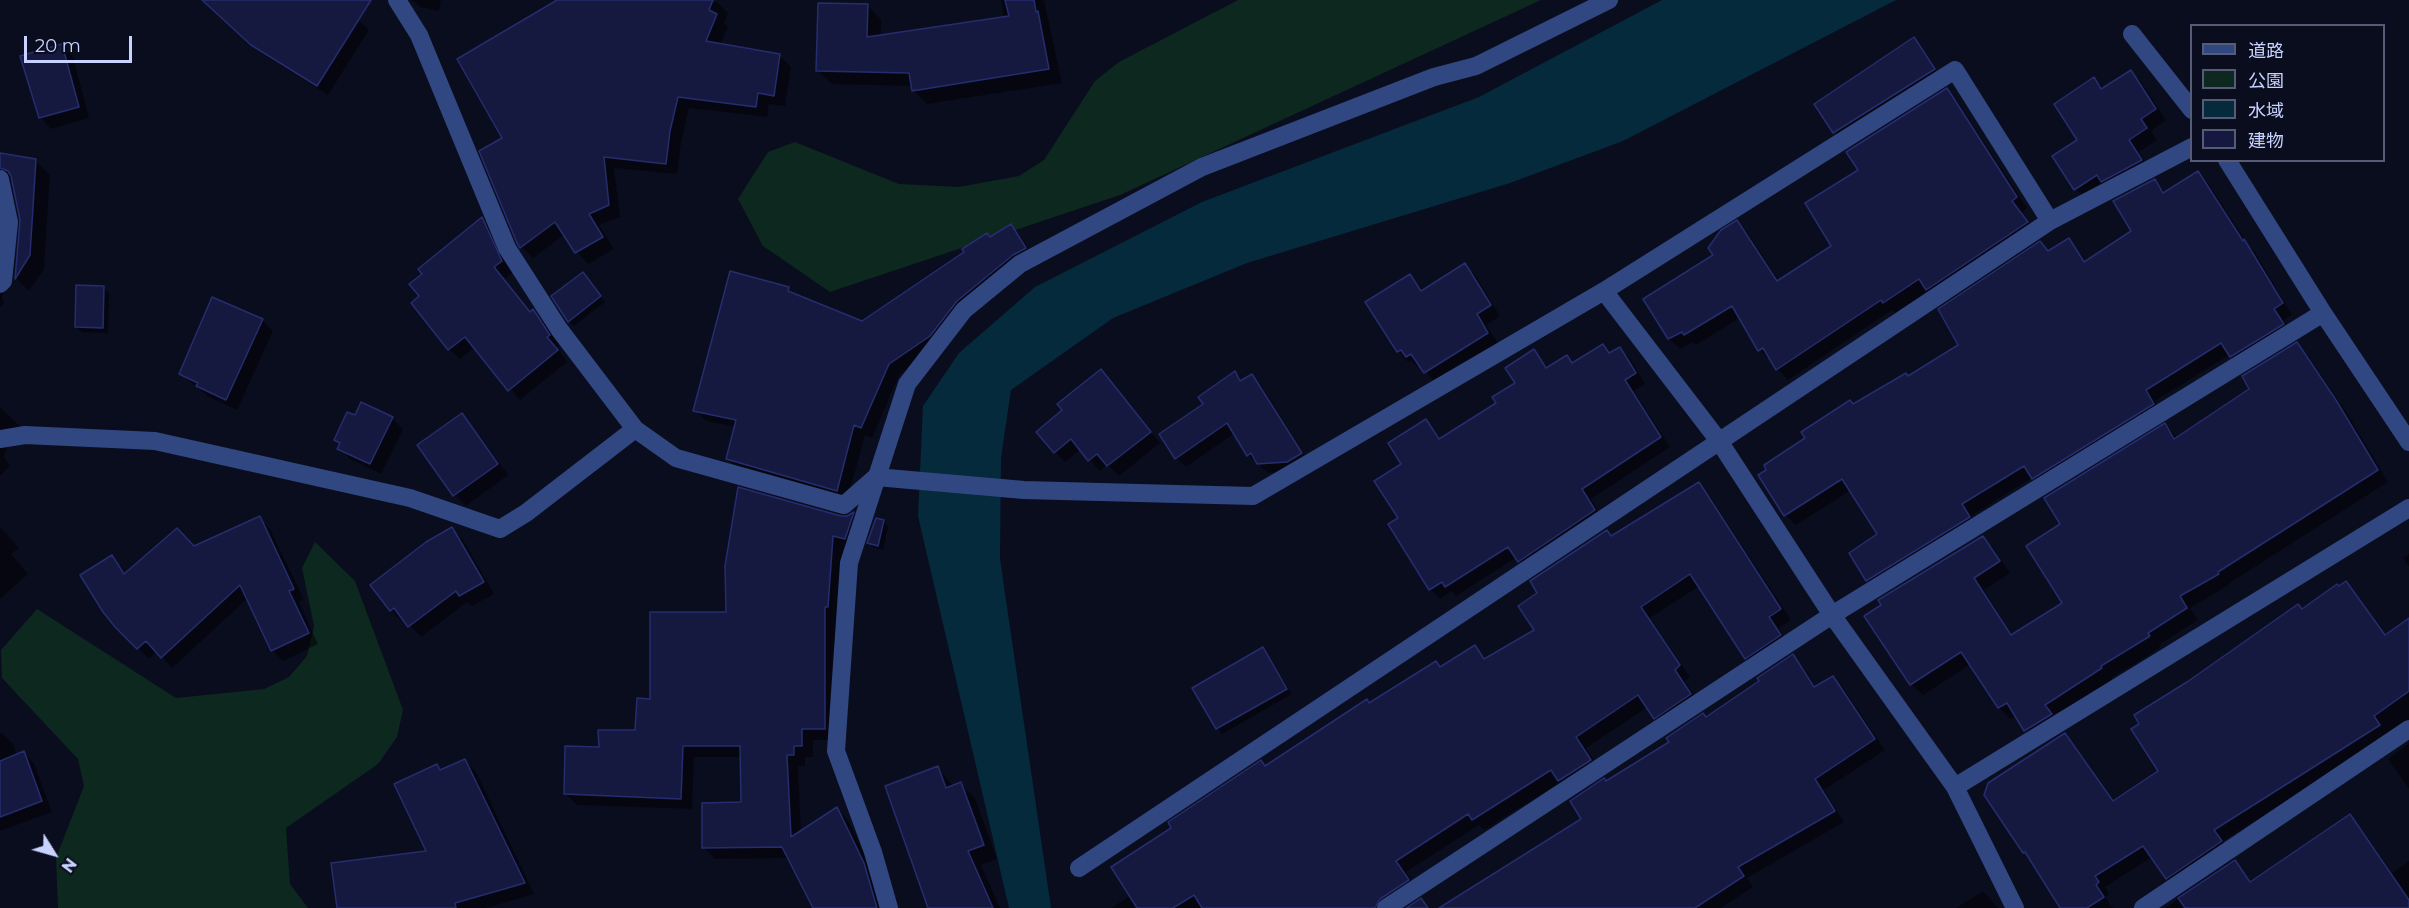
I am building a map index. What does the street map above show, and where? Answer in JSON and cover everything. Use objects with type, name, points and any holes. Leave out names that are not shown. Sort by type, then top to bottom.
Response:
[{"type":"street","points":[[397,0],[419,35],[507,248],[559,329],[635,429],[676,458],[844,506],[876,477],[1024,489],[1253,496],[1604,291],[1955,70],[2050,221]]},
{"type":"street","points":[[889,908],[873,852],[836,751],[849,563],[911,378],[963,310],[1020,264],[1203,166],[1434,77],[1476,66],[1609,0]]},
{"type":"street","points":[[2132,34],[2190,107]]},
{"type":"street","points":[[1079,868],[2050,221],[2190,148]]},
{"type":"street","points":[[2228,162],[2323,313],[2409,442]]},
{"type":"street","points":[[0,179],[9,222],[3,281],[0,284]]},
{"type":"street","points":[[1604,291],[1719,441],[1832,615],[1955,787],[2014,908]]},
{"type":"street","points":[[1386,908],[1832,615],[2323,313]]},
{"type":"street","points":[[0,440],[25,435],[155,441],[410,498],[500,529],[526,513],[635,429]]},
{"type":"street","points":[[1955,787],[2409,508]]},
{"type":"street","points":[[2143,908],[2409,729]]},
{"type":"green space","points":[[1238,0],[1541,0],[1120,195],[830,292],[763,246],[738,199],[768,152],[795,142],[899,184],[959,187],[1019,176],[1044,160],[1095,81],[1119,62]]},
{"type":"green space","points":[[315,542],[355,581],[403,710],[397,737],[378,764],[286,828],[290,884],[308,908],[58,908],[56,858],[84,786],[78,759],[2,678],[1,650],[37,609],[176,698],[264,689],[289,677],[307,656],[314,626],[302,568]]},
{"type":"water","points":[[1662,0],[1896,0],[1623,141],[1510,183],[1247,263],[1113,318],[1011,390],[1001,458],[1000,559],[1051,908],[1009,908],[918,516],[923,406],[959,353],[1035,287],[1202,202],[1479,97]]},
{"type":"building","points":[[202,0],[371,0],[317,86],[251,45]]},
{"type":"building","points":[[557,0],[713,0],[709,10],[717,14],[706,41],[780,54],[774,96],[758,93],[756,107],[678,97],[670,131],[666,164],[604,157],[609,205],[589,214],[603,237],[575,253],[555,222],[520,248],[479,151],[502,138],[457,59]]},
{"type":"building","points":[[1005,0],[1034,0],[1049,69],[912,91],[909,73],[816,71],[818,3],[868,4],[867,37],[1009,16]]},
{"type":"building","points":[[1914,37],[1935,69],[1833,133],[1814,104]]},
{"type":"building","points":[[62,44],[79,107],[39,118],[20,56]]},
{"type":"building","points":[[2131,70],[2156,109],[2141,119],[2147,128],[2129,140],[2142,160],[2101,182],[2097,175],[2074,190],[2052,156],[2077,140],[2054,104],[2094,77],[2101,89]]},
{"type":"building","points":[[1947,88],[2017,197],[2012,201],[2028,222],[1926,290],[1919,279],[1883,303],[1881,300],[1776,370],[1763,348],[1758,351],[1732,306],[1684,335],[1682,332],[1668,339],[1643,299],[1713,255],[1708,248],[1721,230],[1737,220],[1777,281],[1831,246],[1805,203],[1858,170],[1846,152]]},
{"type":"building","points":[[0,153],[36,159],[30,255],[15,279],[20,220],[11,176],[8,171],[0,168]]},
{"type":"building","points":[[2198,171],[2243,241],[2244,239],[2283,303],[2274,309],[2284,324],[2230,357],[2221,343],[2146,390],[2154,404],[2032,479],[2024,466],[1962,504],[1970,517],[1866,581],[1849,553],[1877,534],[1842,479],[1784,516],[1758,475],[1766,470],[1764,465],[1805,438],[1801,432],[1850,400],[1853,404],[1906,373],[1908,376],[1958,345],[1938,309],[2040,241],[2048,251],[2069,238],[2084,262],[2131,231],[2113,201],[2155,179],[2163,193]]},
{"type":"building","points":[[482,217],[502,261],[494,267],[530,312],[533,309],[550,335],[547,337],[558,350],[508,391],[465,337],[448,350],[411,303],[419,296],[409,284],[422,274],[418,269]]},
{"type":"building","points":[[1011,224],[1026,248],[1013,255],[957,301],[930,336],[889,364],[861,428],[854,425],[837,491],[726,459],[736,420],[693,411],[730,271],[789,287],[788,291],[862,321],[964,252],[962,249],[987,233],[990,237]]},
{"type":"building","points":[[1465,263],[1491,305],[1477,314],[1488,333],[1424,373],[1411,354],[1406,357],[1401,350],[1397,352],[1365,302],[1410,274],[1421,291]]},
{"type":"building","points":[[583,272],[601,296],[568,322],[551,296]]},
{"type":"building","points":[[76,285],[104,286],[103,328],[75,327]]},
{"type":"building","points":[[212,297],[263,319],[226,400],[196,386],[198,383],[179,374]]},
{"type":"building","points":[[2297,342],[2336,400],[2378,470],[2218,572],[2219,574],[2180,596],[2187,608],[2148,633],[2150,636],[2101,666],[2102,668],[2045,705],[2052,714],[2024,731],[2007,703],[1998,708],[1961,652],[1910,685],[1864,616],[1881,605],[1878,600],[1983,536],[2000,561],[1974,578],[2011,635],[2062,603],[2026,546],[2060,524],[2044,498],[2165,423],[2174,439],[2249,389],[2242,376]]},
{"type":"building","points":[[1603,344],[1609,353],[1620,347],[1636,373],[1625,380],[1661,437],[1582,489],[1595,510],[1518,562],[1508,547],[1445,587],[1442,582],[1429,590],[1388,524],[1398,518],[1374,481],[1401,464],[1388,443],[1426,419],[1439,439],[1496,403],[1492,397],[1515,383],[1505,368],[1534,349],[1546,368],[1567,355],[1572,363]]},
{"type":"building","points":[[1101,369],[1151,432],[1107,466],[1097,454],[1088,461],[1071,439],[1054,453],[1036,432],[1062,410],[1057,404]]},
{"type":"building","points":[[1235,371],[1240,381],[1252,374],[1302,453],[1287,462],[1257,464],[1251,453],[1247,456],[1227,423],[1175,459],[1159,434],[1203,404],[1198,397]]},
{"type":"building","points":[[361,402],[393,417],[370,464],[337,449],[340,443],[334,440],[347,412],[355,415]]},
{"type":"building","points":[[462,413],[498,464],[453,496],[417,445]]},
{"type":"building","points":[[1699,482],[1781,609],[1769,617],[1781,635],[1745,659],[1690,574],[1641,607],[1680,665],[1675,670],[1691,694],[1654,719],[1638,695],[1576,737],[1591,760],[1558,781],[1551,770],[1472,820],[1468,814],[1396,861],[1409,880],[1380,899],[1375,908],[1202,908],[1194,895],[1173,908],[1137,908],[1111,867],[1171,828],[1168,822],[1261,760],[1265,766],[1367,699],[1369,703],[1436,661],[1440,667],[1475,645],[1484,659],[1534,630],[1518,606],[1537,593],[1530,581],[1607,530],[1611,536]]},
{"type":"building","points":[[738,487],[841,516],[854,512],[845,539],[833,536],[828,607],[825,607],[825,729],[802,729],[802,746],[794,746],[794,755],[787,755],[791,837],[837,807],[864,863],[877,908],[813,908],[782,847],[702,848],[702,803],[741,802],[740,746],[683,746],[681,799],[564,794],[565,746],[599,747],[598,730],[635,730],[637,698],[650,699],[650,612],[726,612],[725,566]]},
{"type":"building","points":[[260,516],[294,589],[289,591],[309,633],[271,651],[240,585],[161,658],[146,641],[137,649],[115,627],[80,575],[112,555],[124,574],[177,528],[194,546]]},
{"type":"building","points":[[876,518],[884,520],[878,546],[867,543]]},
{"type":"building","points":[[452,527],[484,582],[459,596],[456,591],[408,627],[394,608],[390,611],[370,585],[426,542]]},
{"type":"building","points":[[2346,581],[2385,635],[2409,618],[2409,691],[2374,716],[2380,725],[2214,830],[2222,841],[2166,879],[2143,846],[2095,876],[2099,882],[2096,885],[2104,897],[2087,908],[2060,908],[2025,852],[2023,853],[1984,795],[1988,783],[2065,733],[2113,801],[2158,771],[2131,729],[2139,724],[2134,715],[2187,682],[2298,604],[2302,609],[2337,584],[2339,586]]},
{"type":"building","points":[[1263,647],[1287,689],[1216,729],[1192,688]]},
{"type":"building","points":[[1793,654],[1814,687],[1833,676],[1875,739],[1815,779],[1835,811],[1738,867],[1744,876],[1695,908],[1439,908],[1581,819],[1570,801],[1604,778],[1606,781],[1669,742],[1666,738],[1703,713],[1706,717],[1759,681],[1757,678]]},
{"type":"building","points":[[24,751],[42,801],[0,817],[0,761]]},
{"type":"building","points":[[465,759],[525,883],[455,903],[456,908],[337,908],[331,863],[426,851],[394,784],[437,764],[440,770]]},
{"type":"building","points":[[938,766],[946,788],[961,782],[984,845],[968,851],[993,908],[928,908],[885,786]]},
{"type":"building","points":[[2350,814],[2409,900],[2409,908],[2185,908],[2178,898],[2235,860],[2250,882]]},
{"type":"building","points":[[1421,898],[1428,908],[1406,908]]}]
